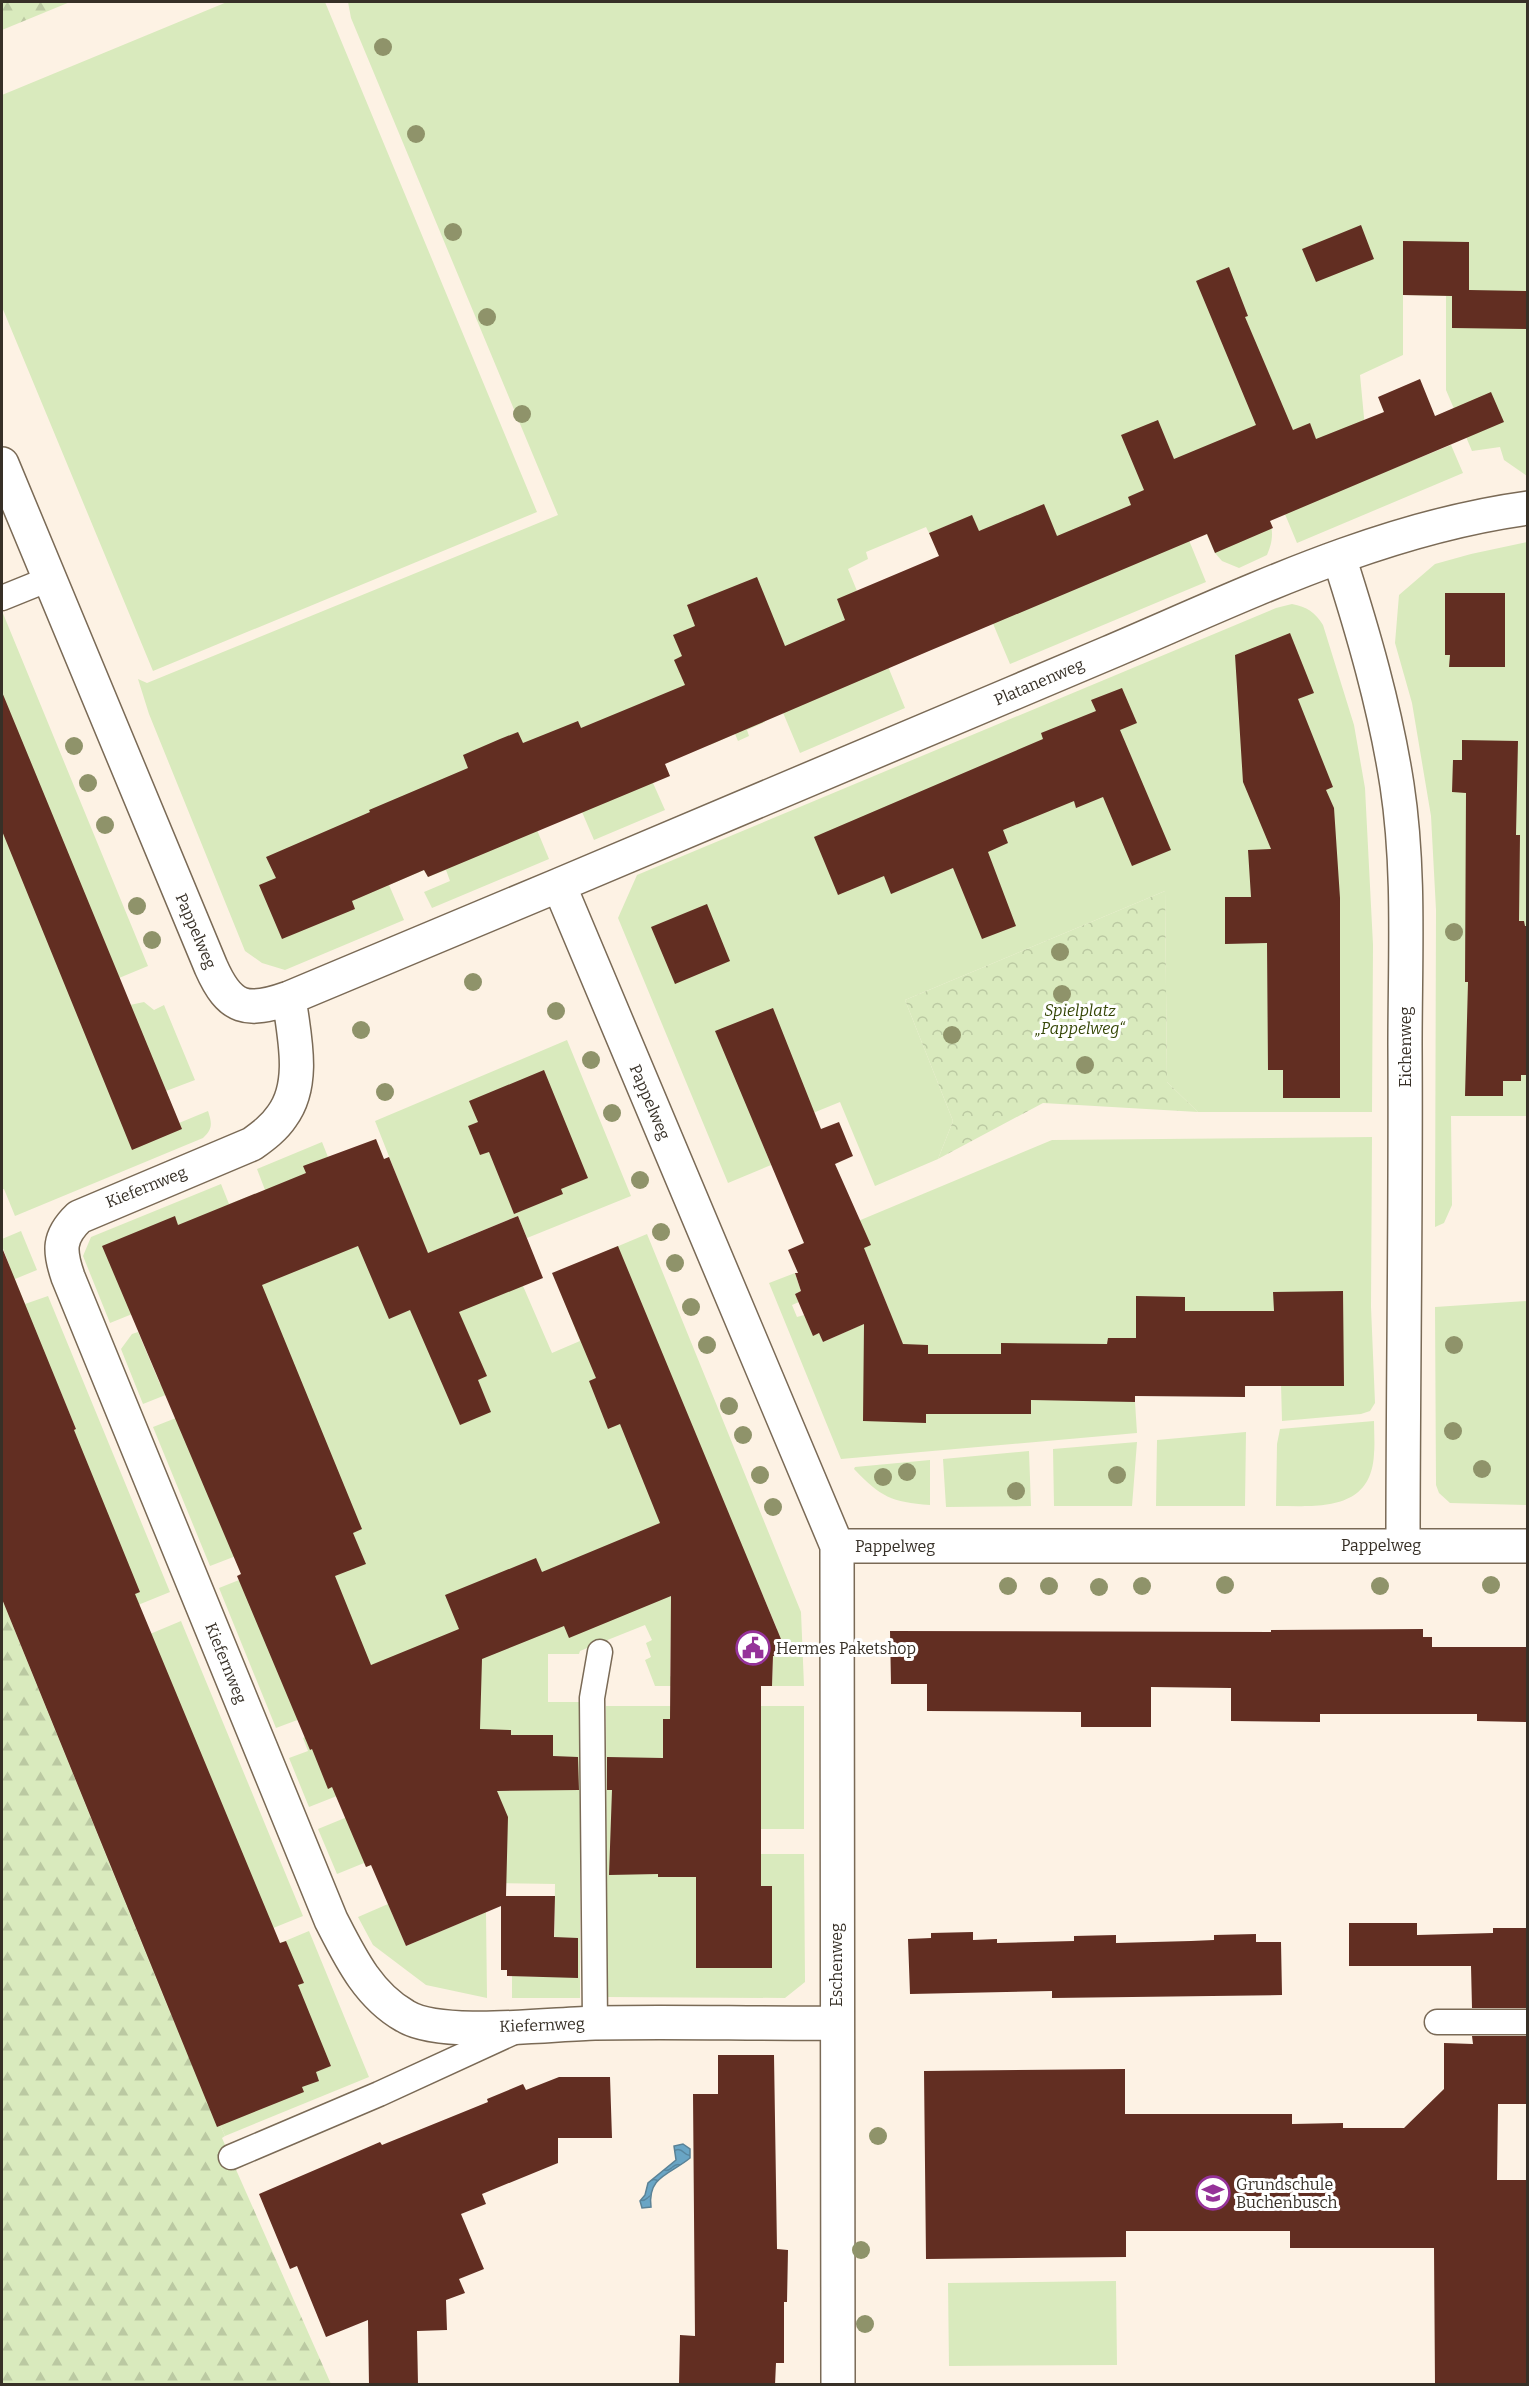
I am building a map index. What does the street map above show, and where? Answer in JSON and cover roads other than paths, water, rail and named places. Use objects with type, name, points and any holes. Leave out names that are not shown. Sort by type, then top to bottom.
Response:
[{"type":"street","name":"Pappelweg","points":[[2,464],[217,980],[224,992],[234,1001],[254,1007],[264,1007],[559,885],[837,1546],[1527,1546]]},
{"type":"street","name":"Platanenweg","points":[[559,885],[1282,579],[1429,527],[1527,508]]},
{"type":"street","name":"Eichenweg","points":[[1339,557],[1365,641],[1387,732],[1397,786],[1403,846],[1405,1135],[1403,1545]]},
{"type":"street","name":"Kiefernweg","points":[[289,998],[296,1049],[295,1077],[291,1099],[284,1114],[270,1130],[252,1144],[79,1217],[64,1233],[61,1251],[63,1263],[327,1909],[351,1960],[369,1986],[388,2005],[406,2017],[422,2024],[438,2027],[524,2027],[595,2023],[837,2023]]},
{"type":"street","name":"Eschenweg","points":[[837,1546],[838,2385]]},
{"type":"lane","points":[[2,598],[49,579]]},
{"type":"lane","points":[[595,2023],[592,1698],[600,1652]]},
{"type":"lane","points":[[1437,2022],[1527,2022]]},
{"type":"lane","points":[[231,2157],[378,2094],[524,2027]]},
{"type":"water","points":[[683,2144],[690,2149],[690,2158],[657,2182],[651,2197],[651,2207],[642,2208],[640,2201],[645,2195],[648,2183],[676,2160],[674,2146]]},
{"type":"place","name":"Hermes Paketshop","points":[[753,1648]]},
{"type":"place","name":"Grundschule Buchenbusch","points":[[1213,2193]]},
{"type":"park label","name":"Spielplatz „Pappelweg“","points":[[1080,1019]]}]
